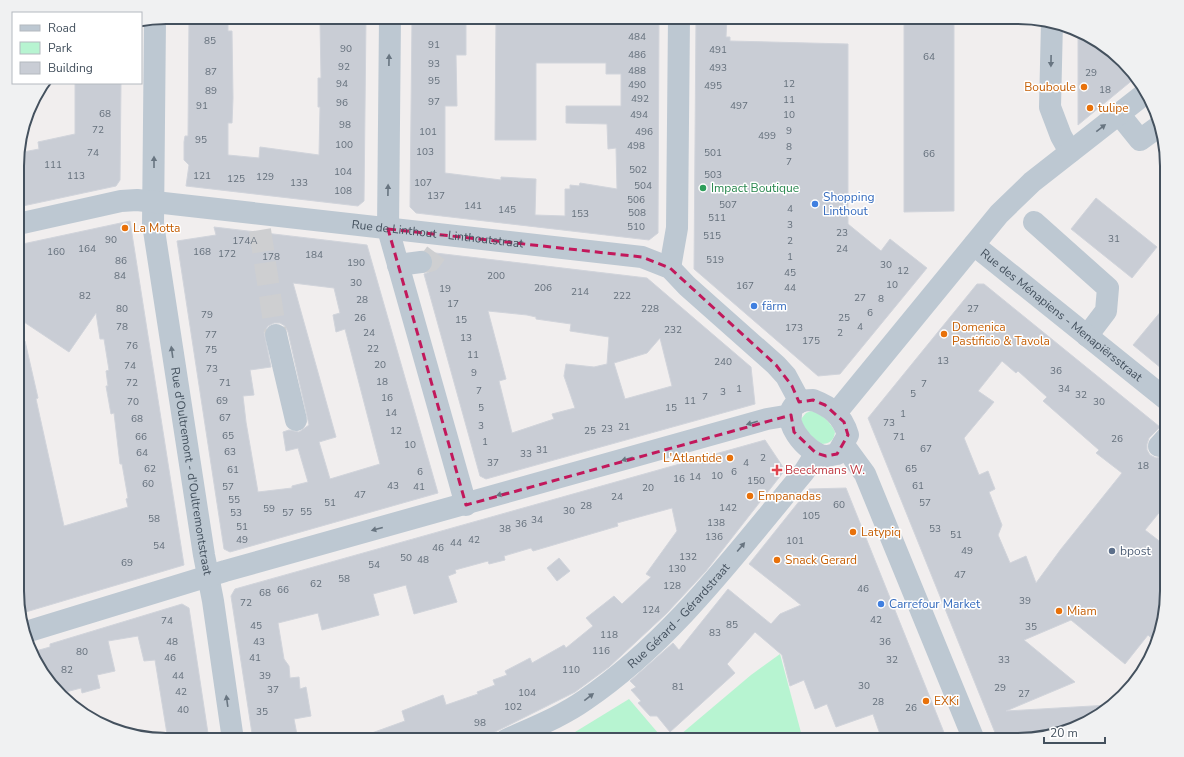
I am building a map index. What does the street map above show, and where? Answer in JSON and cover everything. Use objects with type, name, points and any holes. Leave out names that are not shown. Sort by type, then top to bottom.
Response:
[{"type":"street","name":"Rue d'Oultremont - d'Oultremontstraat","points":[[155,24],[153,201],[156,239],[232,733]]},
{"type":"street","points":[[390,24],[388,229],[466,505]]},
{"type":"street","points":[[670,268],[677,228],[679,24]]},
{"type":"street","points":[[1052,28],[1050,107],[1061,136],[1070,152]]},
{"type":"street","points":[[836,413],[1005,209],[1032,182],[1142,96]]},
{"type":"street","points":[[1119,114],[1140,140],[1155,129]]},
{"type":"street","name":"Rue de Linthout - Linthoutstraat","points":[[24,223],[121,201],[153,201],[259,222],[388,229],[432,250],[642,257],[670,268],[687,286],[776,365],[786,376],[795,409]]},
{"type":"street","points":[[1034,222],[1108,288],[1106,311],[1087,336]]},
{"type":"street","name":"Rue des Ménapiens - Menapiërsstraat","points":[[974,246],[1160,394]]},
{"type":"street","points":[[398,265],[432,250]]},
{"type":"street","points":[[276,335],[296,420]]},
{"type":"street","points":[[30,631],[208,577],[767,419],[795,409],[813,400],[825,405],[836,413],[844,422],[848,435],[837,454],[826,456],[816,452],[802,441],[794,432],[795,409]]},
{"type":"street","points":[[843,444],[865,474],[971,733]]},
{"type":"street","name":"Rue Gérard - Gérardstraat","points":[[520,733],[584,701],[642,655],[682,617],[804,472],[816,452]]},
{"type":"highlighted area","points":[[388,229],[642,257],[670,268],[776,365],[792,386],[799,402],[813,400],[825,405],[844,422],[848,435],[837,454],[826,456],[816,453],[794,432],[791,415],[466,505]]},
{"type":"green space","points":[[811,411],[822,416],[829,422],[835,432],[833,439],[829,442],[821,444],[805,431],[801,419],[806,413]]},
{"type":"green space","points":[[780,654],[801,733],[682,733],[751,675]]},
{"type":"green space","points":[[629,699],[658,733],[573,733]]},
{"type":"building","points":[[189,24],[228,24],[228,31],[232,31],[233,98],[232,123],[228,123],[228,155],[259,158],[260,147],[319,155],[320,107],[318,107],[318,78],[321,78],[320,24],[366,24],[364,201],[358,206],[186,186],[189,165],[184,160],[184,142],[185,136],[188,136]]},
{"type":"building","points":[[412,24],[466,24],[466,55],[456,55],[457,106],[445,106],[445,173],[501,180],[501,177],[536,179],[535,215],[565,216],[565,189],[570,189],[570,185],[579,186],[580,183],[617,189],[616,148],[608,149],[607,124],[566,123],[566,106],[621,106],[621,74],[606,74],[606,63],[536,63],[536,140],[495,140],[496,24],[659,24],[658,233],[649,240],[416,213],[410,207]]},
{"type":"building","points":[[696,24],[727,24],[726,37],[730,37],[730,41],[848,44],[848,224],[881,251],[890,239],[927,268],[840,374],[818,376],[694,269]]},
{"type":"building","points":[[904,24],[954,24],[954,211],[904,212]]},
{"type":"building","points":[[1078,38],[1105,53],[1132,81],[1078,125]]},
{"type":"building","points":[[75,84],[121,84],[120,180],[116,186],[24,206],[25,152],[39,149],[38,142],[75,134]]},
{"type":"building","points":[[1096,198],[1157,247],[1132,278],[1071,229]]},
{"type":"building","points":[[130,221],[184,565],[25,612],[24,600],[24,341],[38,398],[36,399],[64,526],[128,507],[126,499],[128,498],[122,464],[120,464],[114,413],[111,414],[106,386],[108,386],[106,371],[109,370],[104,339],[100,339],[96,313],[69,352],[24,322],[24,244]]},
{"type":"building","points":[[214,227],[367,245],[438,493],[230,552],[224,549],[177,241],[216,235]],"holes":[[[293,283],[334,288],[340,313],[333,315],[336,332],[345,329],[380,464],[330,479],[319,442],[336,437]],[[274,323],[280,323],[285,326],[288,332],[309,425],[299,432],[289,430],[283,432],[286,451],[298,448],[308,482],[292,486],[292,488],[258,492],[243,396],[254,395],[250,370],[271,367],[264,332],[268,326]]]},
{"type":"building","points":[[427,252],[647,278],[751,367],[755,404],[486,479],[480,476],[424,274],[429,272],[433,266],[433,260]],"holes":[[[488,311],[527,315],[536,317],[536,319],[571,324],[570,331],[609,337],[607,364],[594,367],[566,364],[564,376],[575,408],[552,414],[554,419],[512,433],[499,381],[506,379]],[[660,338],[672,386],[625,399],[614,363],[647,353]]]},
{"type":"building","points":[[977,284],[984,284],[1160,427],[1149,438],[1147,444],[1147,450],[1150,455],[1156,458],[1160,457],[1160,512],[1145,530],[1160,542],[1160,600],[1152,638],[1148,635],[1125,664],[1071,620],[1024,640],[1075,682],[1006,711],[1103,705],[1081,718],[1055,728],[1027,733],[995,733],[868,418]],"holes":[[[1002,361],[1016,373],[1018,371],[1047,397],[1043,401],[1099,450],[1096,453],[1122,473],[1061,549],[1036,583],[1026,556],[1010,563],[998,535],[1002,525],[989,492],[995,489],[988,471],[979,475],[964,438],[994,402],[978,391]]]},
{"type":"building","points":[[1160,312],[1160,367],[1133,345]]},
{"type":"building","points":[[765,440],[785,470],[706,571],[666,614],[609,667],[575,692],[493,733],[372,733],[405,721],[402,711],[443,695],[446,705],[478,694],[477,692],[495,685],[493,680],[507,675],[505,671],[530,658],[532,663],[564,645],[566,648],[593,626],[586,618],[614,596],[622,604],[651,577],[646,574],[677,531],[672,508],[617,523],[618,526],[533,551],[531,548],[504,556],[505,560],[489,564],[488,561],[455,570],[456,573],[448,576],[457,602],[414,614],[406,585],[373,594],[379,615],[322,630],[318,613],[278,623],[284,659],[289,666],[290,678],[299,677],[300,689],[306,687],[311,716],[294,719],[297,733],[252,733],[231,596],[235,589]]},
{"type":"building","points":[[846,488],[944,733],[880,733],[873,714],[836,727],[827,704],[815,709],[804,680],[790,686],[782,655],[755,632],[727,664],[735,673],[670,732],[657,716],[650,716],[638,703],[641,701],[631,690],[636,687],[630,681],[673,643],[679,650],[728,589],[771,624],[780,614],[801,605],[749,564],[809,489]]},
{"type":"building","points":[[559,558],[570,571],[557,581],[547,568]]},
{"type":"building","points":[[182,604],[189,608],[208,733],[167,733],[155,660],[144,661],[138,636],[108,641],[115,671],[97,675],[100,688],[82,693],[81,688],[67,692],[53,678],[37,650],[50,647],[50,644]]},
{"type":"tunnel","points":[[260,230],[276,335]]},
{"type":"tunnel","points":[[421,262],[430,261],[436,253]]},
{"type":"place","name":"Bouboule","points":[[1084,87]]},
{"type":"place","name":"tulipe","points":[[1090,108]]},
{"type":"place","name":"Impact Boutique","points":[[703,188]]},
{"type":"place","name":"Shopping Linthout","points":[[815,204]]},
{"type":"place","name":"La Motta","points":[[125,228]]},
{"type":"place","name":"färm","points":[[754,306]]},
{"type":"place","name":"Domenica Pastificio & Tavola","points":[[944,334]]},
{"type":"place","name":"L'Atlantide","points":[[730,458]]},
{"type":"place","name":"Beeckmans W.","points":[[777,470]]},
{"type":"place","name":"Empanadas","points":[[750,496]]},
{"type":"place","name":"Latypiq","points":[[853,532]]},
{"type":"place","name":"bpost","points":[[1112,551]]},
{"type":"place","name":"Snack Gerard","points":[[777,560]]},
{"type":"place","name":"Carrefour Market","points":[[881,604]]},
{"type":"place","name":"Miam","points":[[1059,611]]},
{"type":"place","name":"EXKi","points":[[926,701]]}]
